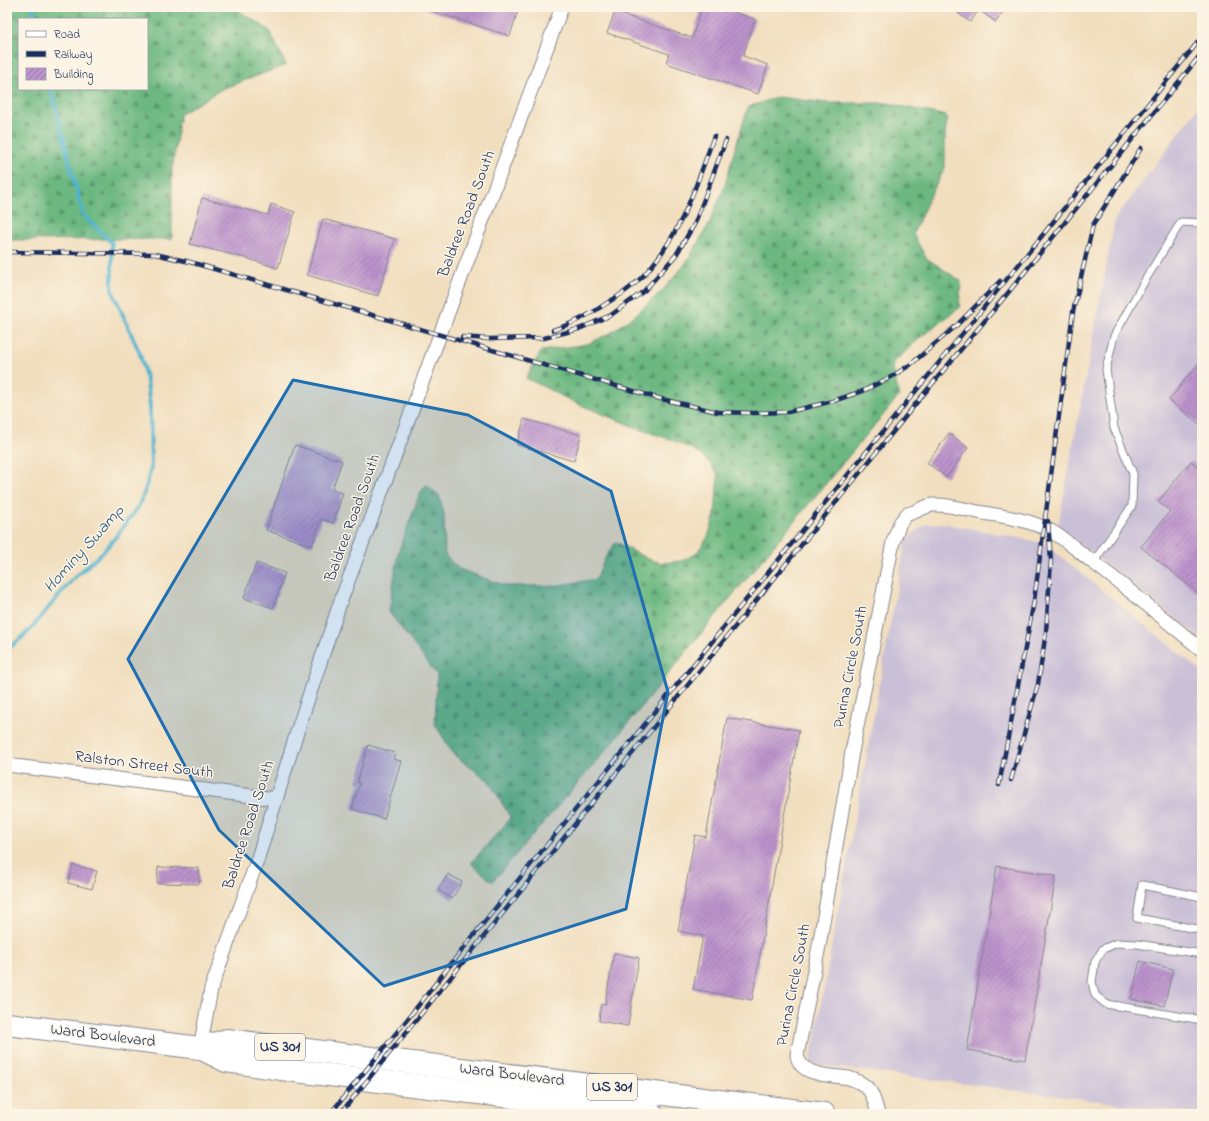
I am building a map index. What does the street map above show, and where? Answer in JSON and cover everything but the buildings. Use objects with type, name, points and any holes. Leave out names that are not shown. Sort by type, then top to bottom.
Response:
[{"type":"highway","name":"Ward Boulevard","points":[[7,1024],[200,1048],[226,1061],[296,1071],[652,1114]]},
{"type":"highway","name":"Ward Boulevard","points":[[200,1048],[227,1040],[712,1107],[824,1114]]},
{"type":"street","name":"Baldree Road South","points":[[200,1048],[211,989],[256,864],[335,618],[361,544],[562,7]]},
{"type":"street","name":"Purina Circle South","points":[[878,1114],[873,1094],[867,1087],[849,1078],[813,1072],[806,1069],[798,1060],[797,1055],[819,946],[852,752],[893,542],[900,523],[907,514],[925,506],[946,505],[1021,520],[1049,530],[1139,598],[1202,650]]},
{"type":"street","name":"Ralston Street South","points":[[7,765],[276,799]]},
{"type":"lane","points":[[1093,563],[1132,506],[1133,474],[1114,428],[1106,369],[1114,336],[1144,282],[1181,222],[1202,223]]},
{"type":"lane","points":[[1202,897],[1142,885],[1138,918],[1202,930]]},
{"type":"lane","points":[[1202,954],[1137,944],[1117,943],[1103,949],[1095,962],[1092,982],[1095,995],[1106,1004],[1202,1020]]},
{"type":"highlighted area","points":[[293,380],[468,415],[611,491],[668,692],[626,909],[384,986],[219,830],[128,659]]},
{"type":"shaded area","points":[[1202,102],[1202,639],[1058,527],[1115,219]]},
{"type":"shaded area","points":[[942,523],[1044,543],[1202,672],[1202,1099],[1199,1114],[810,1064],[906,539],[926,524]]},
{"type":"green space","points":[[7,7],[233,7],[269,30],[286,65],[222,89],[180,114],[172,171],[172,239],[9,240],[7,231]]},
{"type":"green space","points":[[778,97],[829,103],[887,103],[947,116],[945,168],[929,198],[913,234],[926,258],[961,281],[959,308],[922,336],[892,364],[899,396],[717,614],[609,747],[492,882],[471,863],[511,818],[488,780],[454,755],[435,724],[437,675],[389,612],[398,553],[420,493],[426,485],[439,495],[444,513],[445,555],[459,569],[507,586],[553,586],[596,579],[606,556],[616,542],[648,559],[661,563],[681,561],[696,554],[708,537],[715,515],[718,475],[708,461],[694,450],[576,403],[526,378],[541,351],[588,344],[612,332],[634,316],[663,290],[686,263],[709,224],[725,185],[748,107]]},
{"type":"waterway","name":"Hominy Swamp","points":[[33,7],[35,18]]},
{"type":"waterway","name":"Hominy Swamp","points":[[7,650],[29,631],[72,580],[103,552],[115,538],[138,507],[144,494],[151,468],[150,407],[147,382],[140,354],[112,290],[112,243],[83,215],[51,90]]},
{"type":"railway","points":[[330,1114],[1202,37]]},
{"type":"railway","points":[[340,1114],[1202,53]]},
{"type":"railway","points":[[553,330],[587,315],[620,295],[637,282],[655,263],[685,211],[714,136]]},
{"type":"railway","points":[[462,337],[488,339],[544,338],[579,329],[611,315],[644,291],[676,255],[695,223],[726,140]]},
{"type":"railway","points":[[999,785],[1034,601],[1073,312],[1093,225],[1141,148]]},
{"type":"railway","points":[[7,252],[155,254],[190,262],[661,399],[718,412],[788,412],[833,401],[863,391],[891,377],[910,365],[956,326],[1000,281]]},
{"type":"railway","points":[[1011,780],[1038,684],[1046,632],[1051,561],[1048,521]]}]
